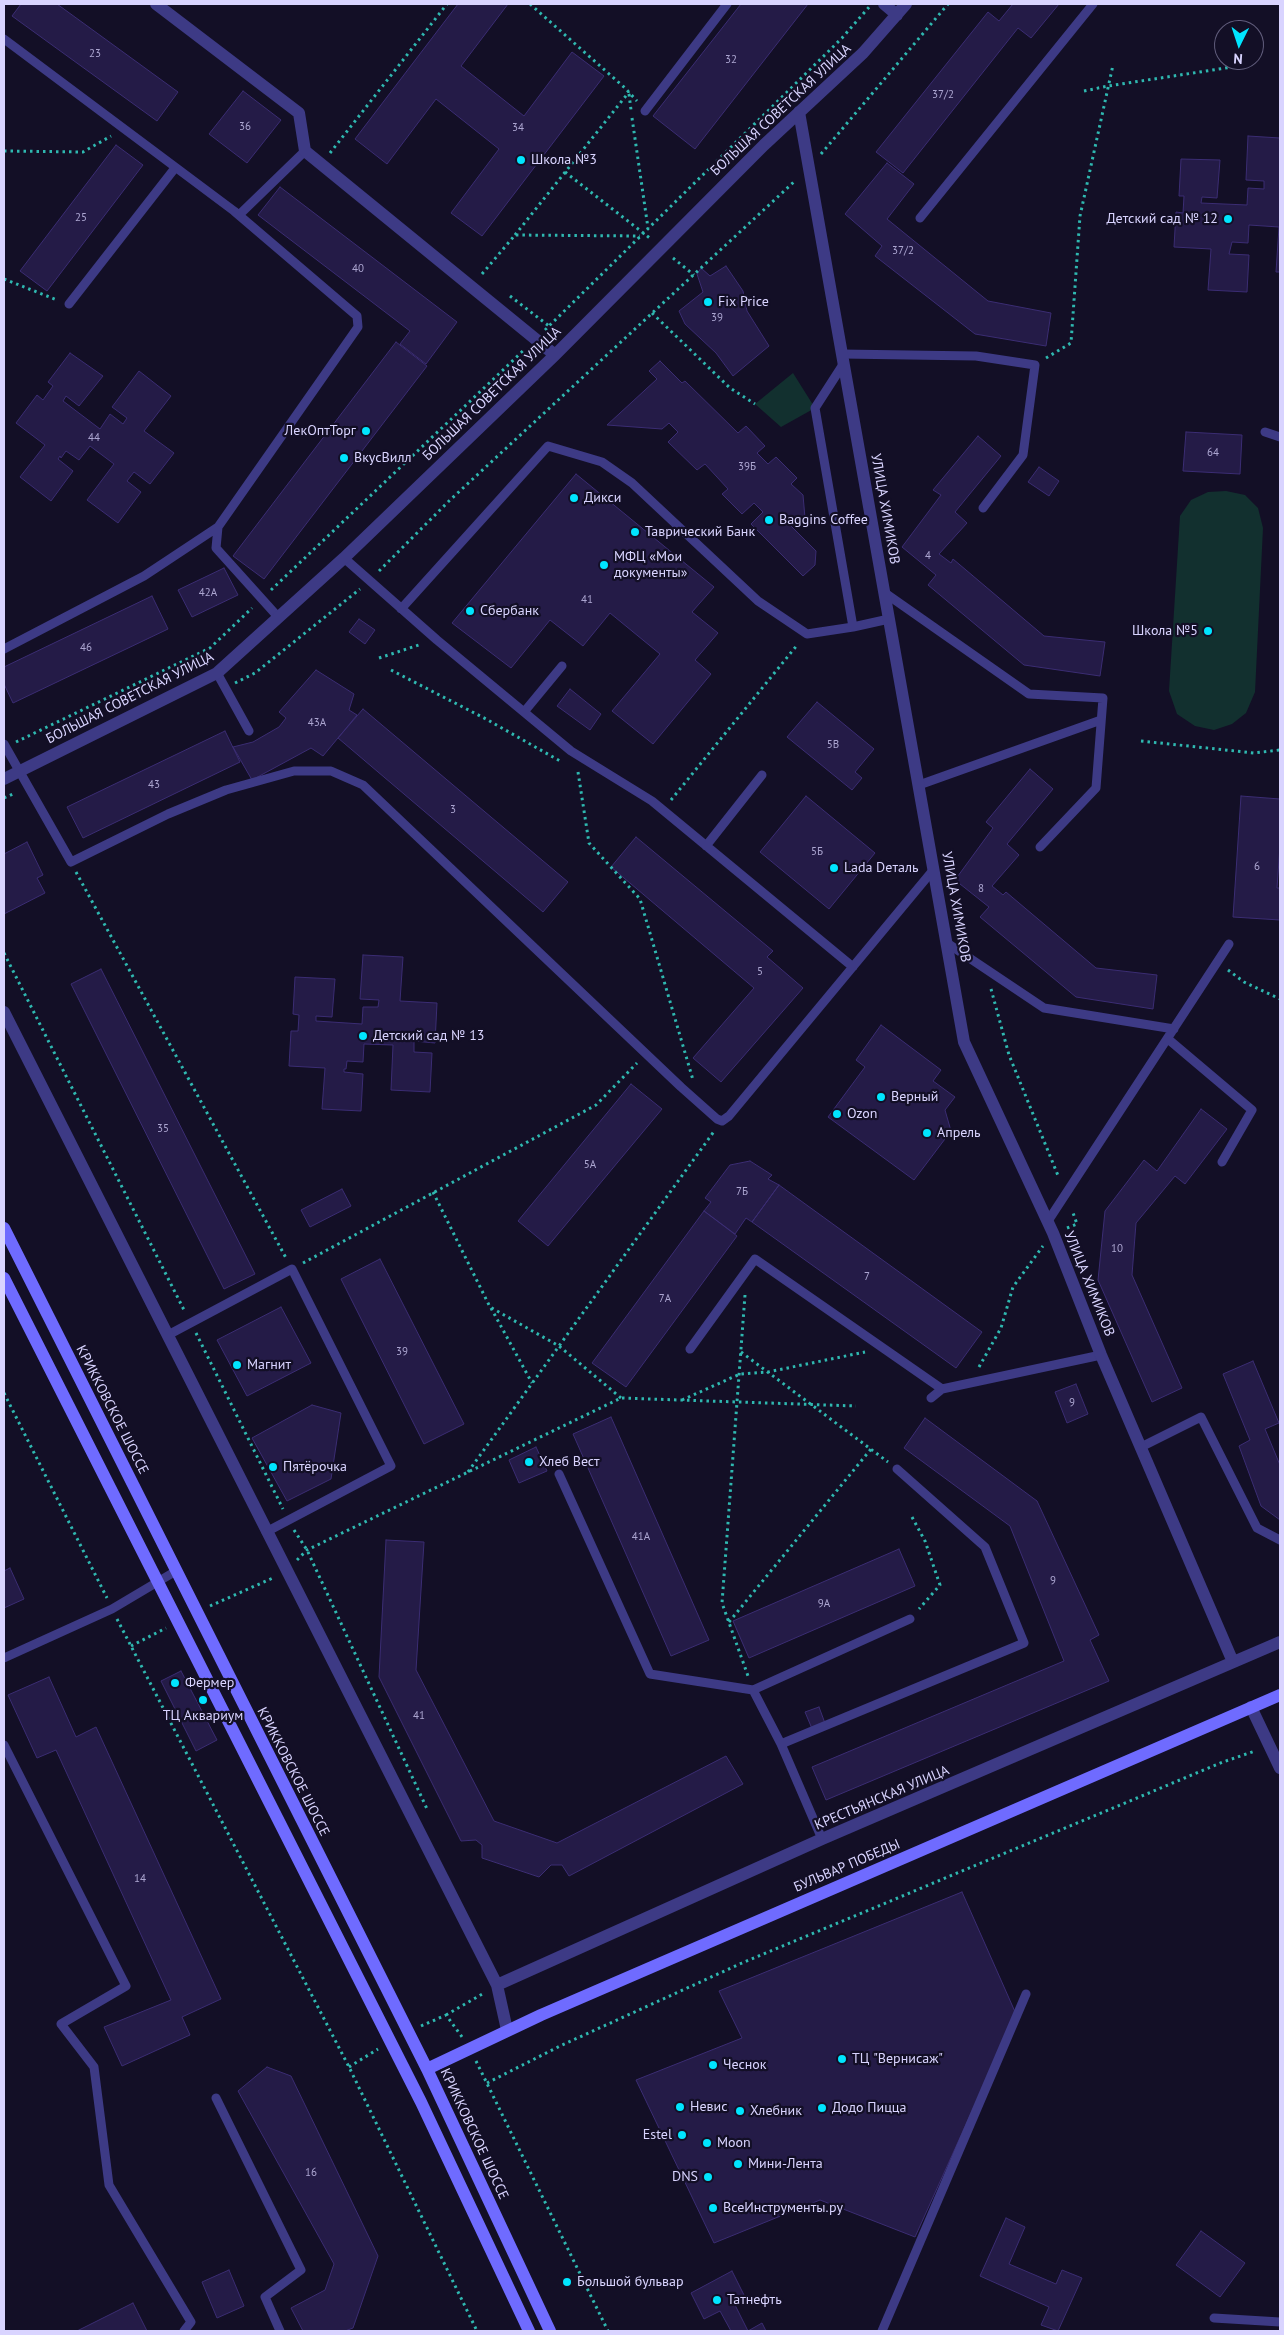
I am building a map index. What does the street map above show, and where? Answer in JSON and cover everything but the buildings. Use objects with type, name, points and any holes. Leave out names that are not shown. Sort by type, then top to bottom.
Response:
[{"type":"main road","name":"КРИККОВСКОЕ ШОССЕ","points":[[4,1228],[427,2069],[550,2331]]},
{"type":"main road","points":[[4,1278],[421,2102],[529,2331]]},
{"type":"main road","name":"БУЛЬВАР ПОБЕДЫ","points":[[427,2069],[507,2030],[1280,1695]]},
{"type":"street","points":[[156,4],[299,113],[306,151],[555,354]]},
{"type":"street","points":[[884,4],[897,15]]},
{"type":"street","name":"БОЛЬШАЯ СОВЕТСКАЯ УЛИЦА","points":[[4,779],[217,673],[344,558],[555,354],[764,144],[863,53],[906,4]]},
{"type":"street","name":"УЛИЦА ХИМИКОВ","points":[[799,112],[964,1042],[1050,1227],[1101,1355],[1233,1662]]},
{"type":"street","points":[[4,1012],[286,1572],[497,1985],[507,2030]]},
{"type":"street","name":"КРЕСТЬЯНСКАЯ УЛИЦА","points":[[497,1985],[822,1840],[1280,1642]]},
{"type":"street","points":[[1251,1708],[1280,1768]]},
{"type":"lane","points":[[646,111],[727,4]]},
{"type":"lane","points":[[920,218],[1093,4]]},
{"type":"lane","points":[[4,39],[239,215],[357,316],[358,321],[358,327],[218,527],[144,576],[4,648]]},
{"type":"lane","points":[[239,215],[306,151]]},
{"type":"lane","points":[[69,304],[175,168]]},
{"type":"lane","points":[[853,627],[815,408],[843,359],[976,356],[1035,365],[1024,455],[983,508]]},
{"type":"lane","points":[[1265,432],[1280,437]]},
{"type":"lane","points":[[401,609],[548,446],[602,462],[632,483],[758,601],[807,634],[889,619]]},
{"type":"lane","points":[[218,527],[216,548],[279,618]]},
{"type":"lane","points":[[344,558],[437,640],[571,751],[662,810],[853,967]]},
{"type":"lane","points":[[885,594],[1029,694],[1102,698],[1096,788],[1040,847]]},
{"type":"lane","points":[[524,712],[562,666]]},
{"type":"lane","points":[[217,673],[249,731]]},
{"type":"lane","points":[[919,785],[1101,720]]},
{"type":"lane","points":[[5,745],[71,862],[168,814],[226,790],[294,772],[331,771],[363,785],[646,1054],[717,1119],[722,1121],[729,1116],[934,868]]},
{"type":"lane","points":[[706,846],[762,775]]},
{"type":"lane","points":[[947,943],[1044,1008],[1174,1029]]},
{"type":"lane","points":[[1050,1227],[1065,1194],[1229,944]]},
{"type":"lane","points":[[1168,1039],[1252,1110],[1222,1162]]},
{"type":"lane","points":[[690,1349],[755,1259],[942,1389]]},
{"type":"lane","points":[[168,1335],[292,1269],[391,1466],[266,1532]]},
{"type":"lane","points":[[931,1398],[942,1389],[1101,1355]]},
{"type":"lane","points":[[1141,1447],[1201,1417],[1257,1528],[1280,1540]]},
{"type":"lane","points":[[781,1744],[1024,1643],[985,1547],[894,1467]]},
{"type":"lane","points":[[559,1474],[650,1674],[753,1690],[910,1619]]},
{"type":"lane","points":[[4,1658],[112,1609],[176,1571]]},
{"type":"lane","points":[[753,1690],[781,1744],[822,1840]]},
{"type":"lane","points":[[4,1745],[126,1986],[62,2024],[94,2067],[108,2185],[192,2322],[184,2331]]},
{"type":"lane","points":[[882,2331],[1026,1994]]},
{"type":"lane","points":[[216,2098],[301,2270],[265,2297],[280,2331]]},
{"type":"lane","points":[[1214,2318],[1280,2322]]},
{"type":"path","points":[[328,155],[447,4]]},
{"type":"path","points":[[530,4],[629,92],[646,111]]},
{"type":"path","points":[[5,745],[210,648],[536,339],[842,38],[872,4]]},
{"type":"path","points":[[225,688],[255,673],[370,581],[449,501],[809,168],[948,4]]},
{"type":"path","points":[[1035,365],[1071,343],[1080,216],[1113,65]]},
{"type":"path","points":[[1084,91],[1214,70]]},
{"type":"path","points":[[482,274],[629,92]]},
{"type":"path","points":[[629,92],[648,229]]},
{"type":"path","points":[[4,151],[84,152],[124,129]]},
{"type":"path","points":[[565,172],[642,235]]},
{"type":"path","points":[[515,235],[642,235]]},
{"type":"path","points":[[4,279],[69,304]]},
{"type":"path","points":[[652,313],[730,388],[754,404]]},
{"type":"path","points":[[662,810],[807,634]]},
{"type":"path","points":[[379,658],[437,640]]},
{"type":"path","points":[[391,670],[486,719],[562,762]]},
{"type":"path","points":[[1141,741],[1254,753],[1280,750]]},
{"type":"path","points":[[570,767],[578,772],[589,843],[640,899],[700,1104]]},
{"type":"path","points":[[4,798],[27,787]]},
{"type":"path","points":[[71,862],[292,1269],[596,1105],[646,1054]]},
{"type":"path","points":[[4,953],[191,1322],[288,1520],[307,1550],[432,1818]]},
{"type":"path","points":[[1218,961],[1244,982],[1280,999]]},
{"type":"path","points":[[978,1368],[1001,1328],[1013,1287],[1050,1227],[1077,1224],[1009,1055],[984,968]]},
{"type":"path","points":[[468,1472],[722,1121]]},
{"type":"path","points":[[433,1192],[490,1307],[532,1383]]},
{"type":"path","points":[[747,1270],[722,1603],[753,1690]]},
{"type":"path","points":[[490,1307],[559,1346],[621,1398]]},
{"type":"path","points":[[681,1400],[740,1374],[768,1372],[884,1348]]},
{"type":"path","points":[[741,1352],[894,1467]]},
{"type":"path","points":[[4,1393],[112,1609],[349,2067],[477,2331]]},
{"type":"path","points":[[197,1612],[286,1572],[307,1550],[621,1398],[856,1406]]},
{"type":"path","points":[[729,1622],[871,1449]]},
{"type":"path","points":[[910,1619],[940,1585],[926,1541],[912,1517]]},
{"type":"path","points":[[131,1646],[178,1622]]},
{"type":"path","points":[[487,2083],[560,2046],[742,1963],[1223,1762],[1270,1746]]},
{"type":"path","points":[[446,2015],[497,1985]]},
{"type":"path","points":[[470,2048],[608,2331]]},
{"type":"green space","points":[[793,373],[815,408],[781,427],[755,404]]},
{"type":"green space","points":[[1226,491],[1245,495],[1258,508],[1263,528],[1255,692],[1246,713],[1232,724],[1214,730],[1195,726],[1177,714],[1169,691],[1180,516],[1191,500],[1208,492]]},
{"type":"place","name":"Школа №3","points":[[521,160]]},
{"type":"place","name":"Детский сад № 12","points":[[1228,219]]},
{"type":"place","name":"Fix Price","points":[[708,302]]},
{"type":"place","name":"ЛекОптТорг","points":[[366,431]]},
{"type":"place","name":"ВкусВилл","points":[[344,458]]},
{"type":"place","name":"Дикси","points":[[574,498]]},
{"type":"place","name":"Baggins Coffee","points":[[769,520]]},
{"type":"place","name":"Таврический Банк","points":[[635,532]]},
{"type":"place","name":"МФЦ «Мои документы»","points":[[604,565]]},
{"type":"place","name":"Сбербанк","points":[[470,611]]},
{"type":"place","name":"Школа №5","points":[[1208,631]]},
{"type":"place","name":"Lada Dеталь","points":[[834,868]]},
{"type":"place","name":"Детский сад № 13","points":[[363,1036]]},
{"type":"place","name":"Верный","points":[[881,1097]]},
{"type":"place","name":"Ozon","points":[[837,1114]]},
{"type":"place","name":"Апрель","points":[[927,1133]]},
{"type":"place","name":"Магнит","points":[[237,1365]]},
{"type":"place","name":"Хлеб Вест","points":[[529,1462]]},
{"type":"place","name":"Пятёрочка","points":[[273,1467]]},
{"type":"place","name":"Фермер","points":[[175,1683]]},
{"type":"place","name":"ТЦ Аквариум","points":[[203,1700]]},
{"type":"place","name":"ТЦ \"Вернисаж\"","points":[[842,2059]]},
{"type":"place","name":"Чеснок","points":[[713,2065]]},
{"type":"place","name":"Невис","points":[[680,2107]]},
{"type":"place","name":"Додо Пицца","points":[[822,2108]]},
{"type":"place","name":"Хлебник","points":[[740,2111]]},
{"type":"place","name":"Estel","points":[[682,2135]]},
{"type":"place","name":"Moon","points":[[707,2143]]},
{"type":"place","name":"Мини-Лента","points":[[738,2164]]},
{"type":"place","name":"DNS","points":[[708,2177]]},
{"type":"place","name":"ВсеИнструменты.ру","points":[[713,2208]]},
{"type":"place","name":"Большой бульвар","points":[[567,2282]]},
{"type":"place","name":"Татнефть","points":[[717,2300]]}]
